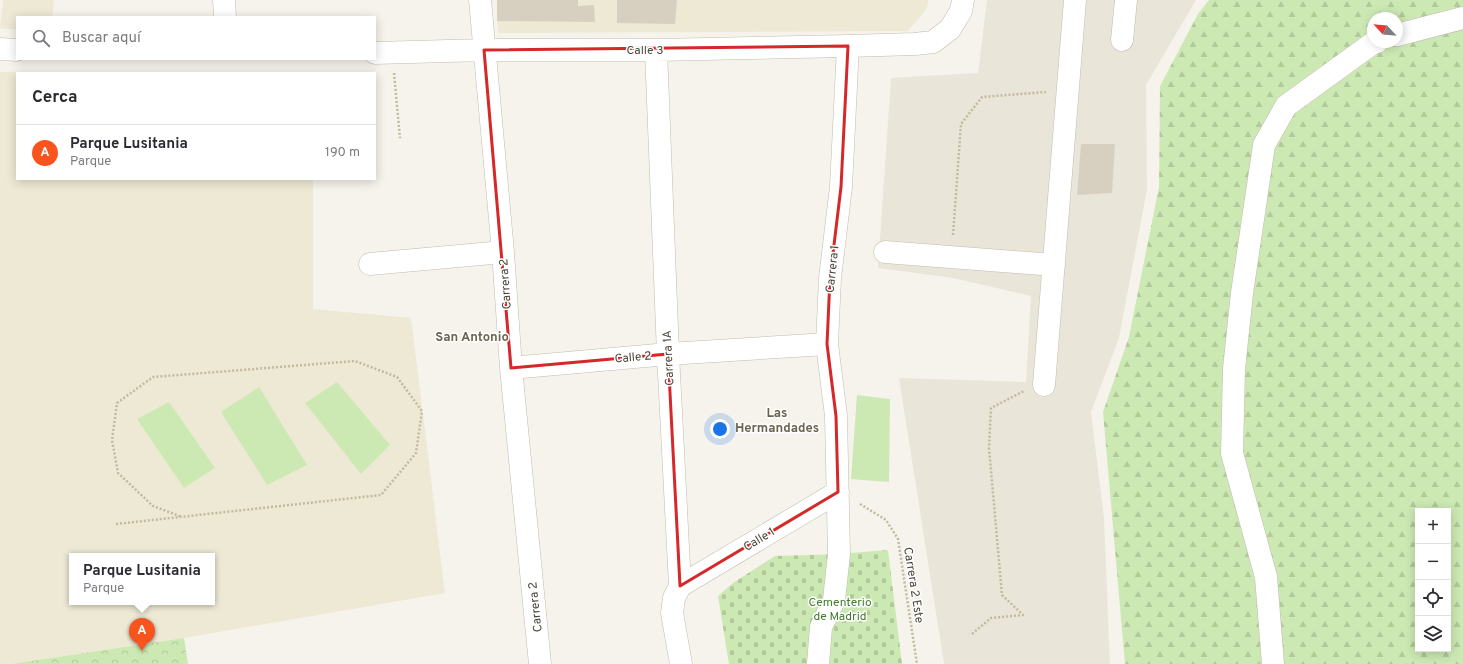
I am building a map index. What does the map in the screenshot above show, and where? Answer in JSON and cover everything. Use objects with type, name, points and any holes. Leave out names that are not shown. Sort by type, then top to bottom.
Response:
[{"type":"street","points":[[224,0],[225,16]]},
{"type":"street","name":"Carrera 2","points":[[480,0],[503,252],[511,368],[540,664]]},
{"type":"street","name":"Calle 3","points":[[384,53],[484,50],[656,50],[915,44],[933,42],[950,29],[961,12],[963,0]]},
{"type":"street","points":[[1044,385],[1075,0]]},
{"type":"street","points":[[1122,40],[1126,0]]},
{"type":"street","points":[[1403,33],[1463,18]]},
{"type":"street","name":"Carrera 1","points":[[818,664],[821,627],[834,600],[839,554],[836,416],[827,344],[830,278],[841,187],[848,46]]},
{"type":"street","points":[[1273,664],[1266,577],[1232,453],[1234,369],[1242,293],[1264,145],[1286,106],[1368,48]]},
{"type":"street","points":[[0,49],[16,50]]},
{"type":"street","name":"Carrera 1A","points":[[656,50],[668,354],[680,586],[674,598],[672,612],[680,664]]},
{"type":"street","points":[[370,264],[503,252]]},
{"type":"street","points":[[885,252],[1054,265]]},
{"type":"street","name":"Calle 2","points":[[511,368],[668,354],[827,344]]},
{"type":"street","name":"Calle 1","points":[[680,586],[838,492]]},
{"type":"path","points":[[384,53],[400,138]]},
{"type":"path","points":[[951,257],[961,124],[982,97],[1068,90]]},
{"type":"path","points":[[116,524],[182,517],[381,495],[416,453],[422,411],[397,377],[355,361],[153,377],[117,403],[112,440],[118,473],[153,506],[182,517]]},
{"type":"path","points":[[972,634],[991,618],[1023,615],[1002,595],[989,448],[991,408],[1021,392],[1044,385]]},
{"type":"path","name":"Carrera 2 Este","points":[[838,492],[886,520],[898,539],[917,664]]},
{"type":"highlighted area","points":[[848,46],[841,187],[830,278],[827,344],[836,416],[838,492],[680,586],[668,354],[511,368],[484,50]]},
{"type":"shaded area","points":[[3,0],[54,0],[52,16],[16,16],[16,30],[0,28]]},
{"type":"shaded area","points":[[497,0],[928,0],[927,8],[908,31],[498,33]]},
{"type":"shaded area","points":[[987,0],[1196,0],[1146,85],[1147,189],[1119,338],[1091,412],[1104,518],[1110,664],[944,664],[899,378],[1026,382],[1031,296],[953,278],[878,268],[891,78],[978,73]]},
{"type":"shaded area","points":[[0,72],[16,72],[16,180],[313,180],[313,309],[411,318],[445,593],[184,638],[11,664],[0,664]]},
{"type":"green space","points":[[1209,0],[1463,0],[1463,664],[1125,664],[1103,412],[1129,337],[1159,187],[1160,86],[1198,14]]},
{"type":"green space","points":[[337,382],[390,445],[361,474],[305,403]]},
{"type":"green space","points":[[259,387],[307,465],[267,485],[221,412]]},
{"type":"green space","points":[[857,395],[890,399],[889,482],[851,479]]},
{"type":"green space","points":[[169,402],[215,468],[184,488],[137,419]]},
{"type":"green space","name":"Cementerio de Madrid","points":[[888,550],[902,664],[729,664],[718,596],[733,583],[775,556],[839,554]]},
{"type":"green space","points":[[184,638],[188,664],[11,664]]},
{"type":"building","points":[[497,0],[578,0],[578,6],[594,5],[595,22],[497,21]]},
{"type":"building","points":[[617,0],[677,0],[675,24],[617,23]]},
{"type":"building","points":[[1081,144],[1115,144],[1112,193],[1077,195]]},
{"type":"place","name":"Parque Lusitania","points":[[142,651]]},
{"type":"district","name":"San Antonio","points":[[472,336]]},
{"type":"district","name":"Las Hermandades","points":[[777,420]]}]
